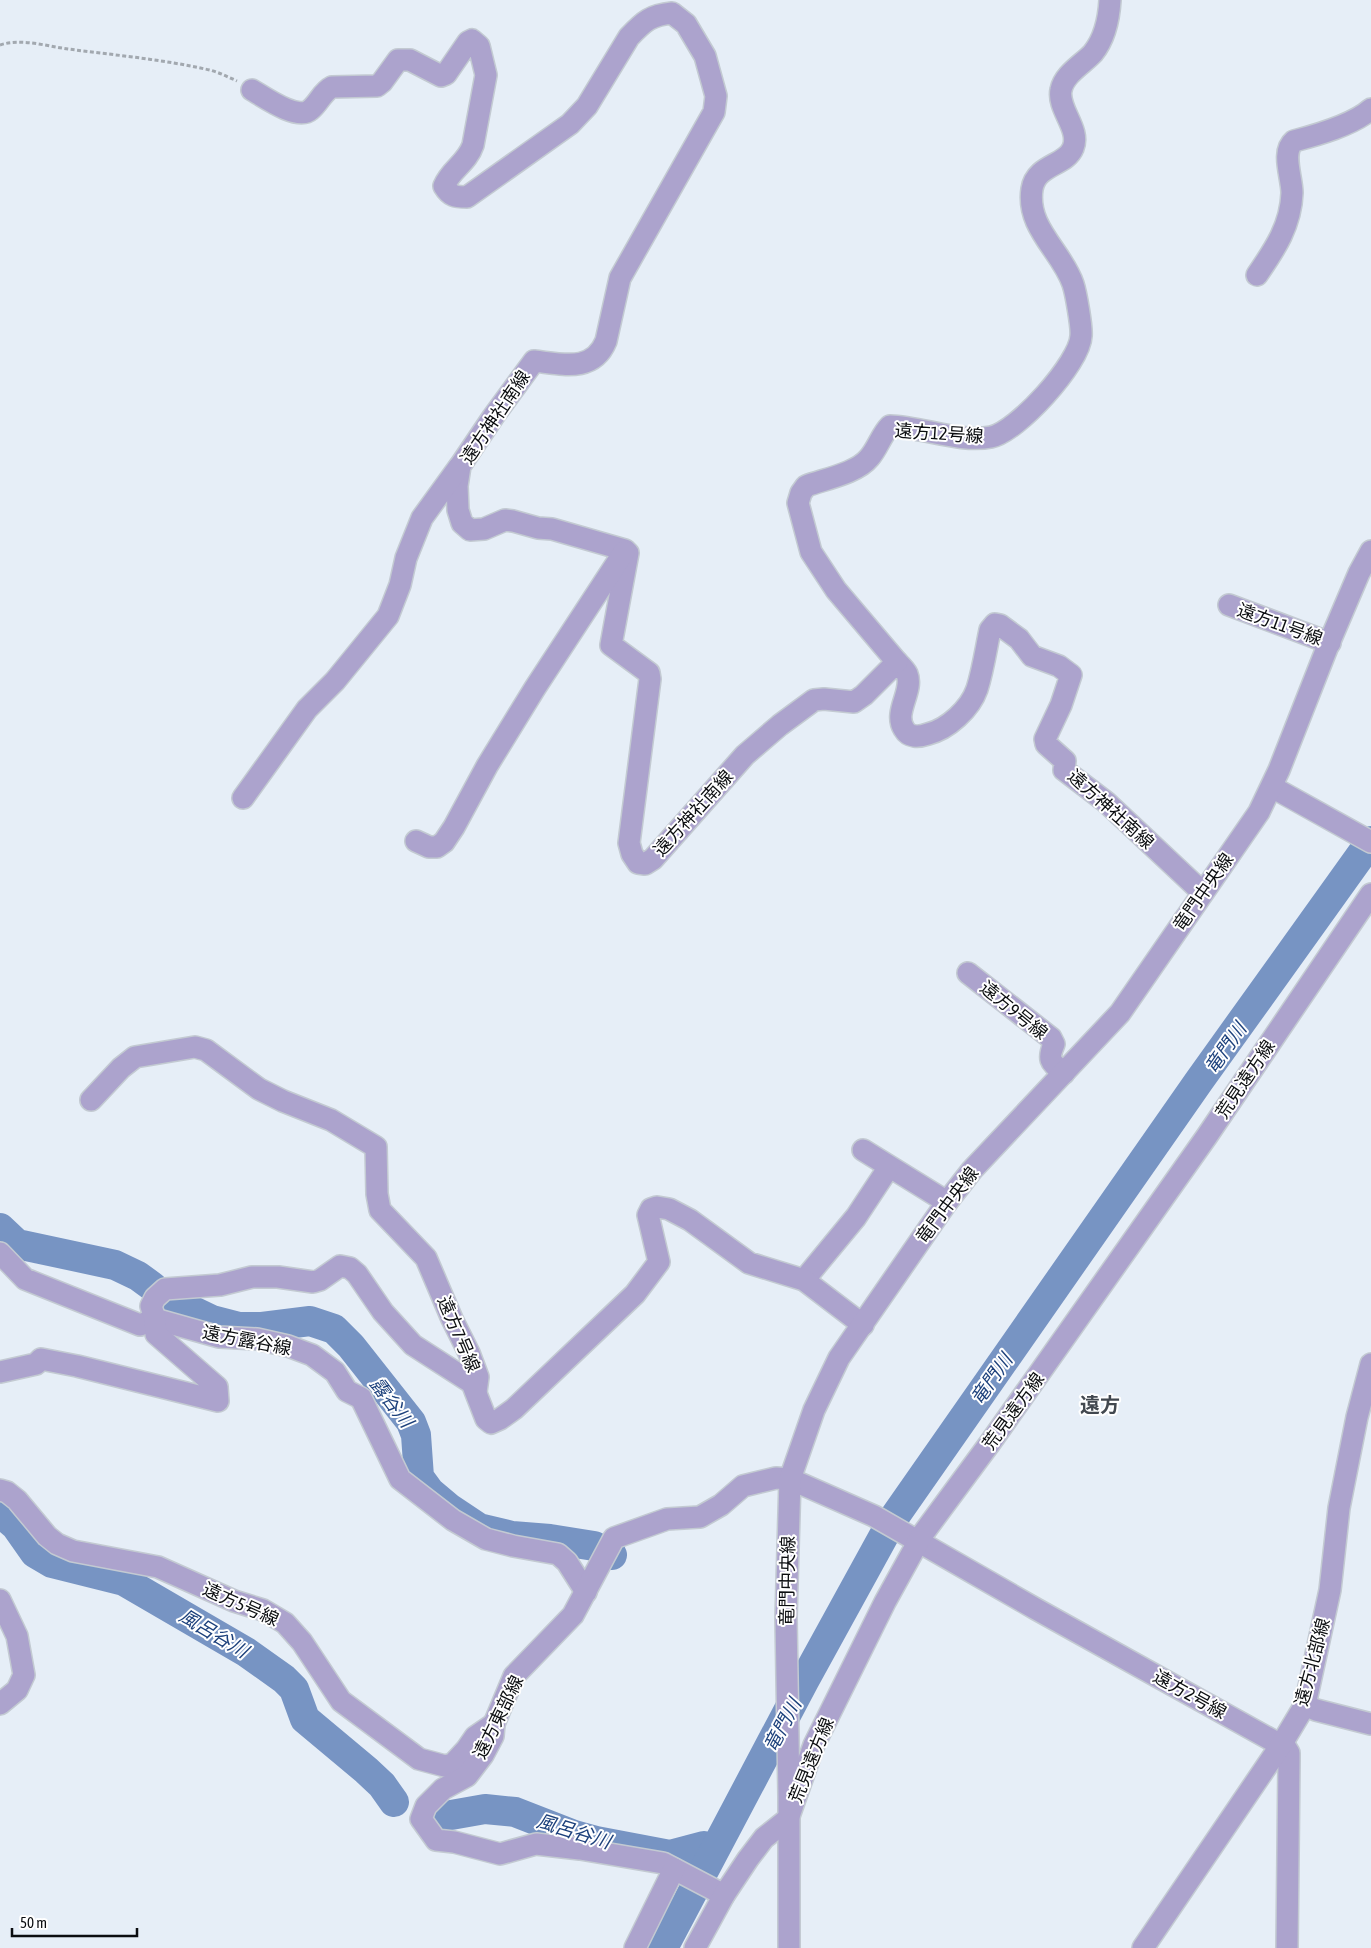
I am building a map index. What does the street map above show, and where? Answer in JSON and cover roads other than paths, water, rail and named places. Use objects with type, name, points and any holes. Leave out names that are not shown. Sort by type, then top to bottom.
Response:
[{"type":"street","name":"遠方12号線","points":[[897,662],[836,590],[811,552],[798,503],[801,493],[806,486],[861,467],[870,458],[885,431],[890,426],[902,426],[974,438],[992,437],[1005,431],[1053,387],[1077,353],[1082,336],[1073,284],[1065,268],[1046,241],[1034,214],[1032,187],[1045,168],[1068,156],[1073,150],[1075,139],[1061,91],[1070,75],[1100,42],[1108,20],[1110,0]]},
{"type":"street","name":"遠方神社南線","points":[[252,90],[277,105],[296,113],[305,113],[310,111],[327,89],[332,87],[376,86],[382,82],[398,60],[410,60],[441,76],[446,74],[468,42],[472,40],[477,42],[486,75],[473,145],[470,154],[448,177],[444,186],[448,193],[456,197],[467,197],[570,124],[587,106],[630,37],[638,28],[656,15],[672,13],[686,24],[704,56],[716,96],[714,112],[620,278],[606,341],[602,350],[591,360],[579,364],[534,361],[492,417],[460,466],[457,486],[458,510],[462,524],[470,530],[484,529],[498,522],[512,521],[538,528],[552,528],[625,550],[628,553],[611,645],[649,674],[650,679],[629,843],[632,854],[638,863],[645,864],[653,859],[744,755],[780,724],[814,700],[854,702],[864,695],[897,662],[906,673],[908,681],[900,720],[904,730],[913,736],[935,732],[952,722],[966,707],[976,690],[990,630],[995,624],[1000,625],[1019,639],[1032,656],[1059,666],[1071,675],[1061,705],[1045,739],[1046,744],[1065,761],[1064,770],[1106,802],[1202,892]]},
{"type":"street","points":[[1257,275],[1287,226],[1292,203],[1292,187],[1286,153],[1289,145],[1294,141],[1332,130],[1366,114],[1371,109]]},
{"type":"street","points":[[243,798],[307,709],[334,681],[388,616],[400,585],[406,558],[422,518],[460,466]]},
{"type":"street","points":[[416,841],[429,847],[437,847],[444,842],[487,766],[535,688],[625,550]]},
{"type":"street","name":"竜門中央線","points":[[789,1948],[786,1643],[790,1479],[818,1401],[838,1358],[863,1325],[947,1202],[972,1170],[1120,1013],[1259,812],[1272,787],[1359,573],[1371,551]]},
{"type":"street","name":"遠方11号線","points":[[1230,605],[1330,642]]},
{"type":"street","points":[[1272,787],[1371,842]]},
{"type":"street","name":"荒見遠方線","points":[[695,1948],[723,1894],[764,1838],[788,1819],[814,1745],[881,1610],[922,1534],[990,1443],[1207,1136],[1371,894]]},
{"type":"street","name":"遠方9号線","points":[[968,973],[1051,1038],[1054,1044],[1050,1056],[1051,1062],[1064,1074]]},
{"type":"street","name":"遠方7号線","points":[[91,1100],[121,1068],[135,1057],[195,1047],[206,1050],[259,1089],[282,1101],[331,1120],[376,1147],[376,1194],[380,1210],[426,1258],[475,1369],[478,1377],[476,1392],[486,1419],[491,1423],[500,1420],[564,1363],[635,1294],[660,1262],[648,1215],[651,1209],[657,1207],[669,1209],[690,1220],[749,1263],[804,1280],[863,1325]]},
{"type":"street","points":[[863,1150],[947,1202]]},
{"type":"street","points":[[804,1280],[856,1217],[889,1167]]},
{"type":"street","name":"遠方露谷線","points":[[0,1253],[25,1279],[140,1325],[155,1319],[218,1337],[257,1340],[288,1346],[312,1355],[335,1372],[347,1391],[361,1398],[400,1479],[453,1520],[486,1539],[558,1554],[567,1562],[586,1592]]},
{"type":"street","points":[[0,1372],[36,1364],[41,1359],[77,1366],[218,1402],[217,1387],[156,1334],[155,1319],[151,1306],[155,1298],[165,1289],[220,1285],[252,1277],[278,1277],[312,1282],[320,1280],[340,1266],[350,1268],[357,1274],[383,1312],[413,1345],[472,1383],[476,1392]]},
{"type":"street","name":"遠方北部線","points":[[1143,1948],[1281,1745],[1305,1704],[1330,1590],[1339,1508],[1357,1417],[1371,1364]]},
{"type":"street","name":"遠方東部線","points":[[676,1870],[663,1863],[580,1849],[536,1844],[500,1854],[454,1842],[436,1840],[421,1819],[426,1806],[443,1789],[467,1776],[483,1755],[493,1736],[494,1724],[514,1676],[572,1615],[586,1592],[609,1544],[614,1538],[667,1519],[700,1517],[710,1513],[743,1486],[776,1478],[790,1479]]},
{"type":"street","name":"遠方2号線","points":[[790,1479],[874,1516],[1281,1745]]},
{"type":"street","name":"遠方5号線","points":[[0,1490],[7,1492],[17,1500],[47,1536],[57,1544],[73,1551],[158,1567],[234,1601],[263,1610],[286,1622],[302,1642],[341,1701],[419,1759],[436,1765],[445,1766],[453,1764],[466,1750],[475,1736],[494,1724]]},
{"type":"street","points":[[0,1600],[17,1636],[24,1675],[17,1690],[0,1704]]},
{"type":"street","points":[[1305,1704],[1316,1710],[1371,1724]]},
{"type":"street","points":[[1281,1745],[1289,1753],[1287,1948]]},
{"type":"street","points":[[635,1948],[676,1870],[723,1894]]},
{"type":"waterway","name":"竜門川","points":[[663,1948],[804,1681],[893,1519],[1199,1081],[1371,841]]},
{"type":"waterway","name":"露谷川","points":[[0,1228],[17,1244],[115,1265],[138,1276],[153,1287]]},
{"type":"waterway","name":"露谷川","points":[[166,1298],[212,1320],[239,1327],[262,1327],[310,1321],[334,1329],[351,1346],[411,1422],[416,1435],[419,1477],[430,1492],[449,1508],[479,1528],[512,1536],[550,1539],[594,1546],[612,1555]]},
{"type":"waterway","name":"風呂谷川","points":[[0,1512],[16,1526],[35,1553],[52,1563],[124,1581],[246,1652],[284,1679],[294,1689],[305,1719],[366,1770],[382,1785],[394,1802]]},
{"type":"waterway","name":"風呂谷川","points":[[434,1818],[485,1809],[515,1812],[574,1835],[670,1855],[704,1846],[714,1849]]},
{"type":"district","name":"遠方","points":[[1100,1404]]}]
